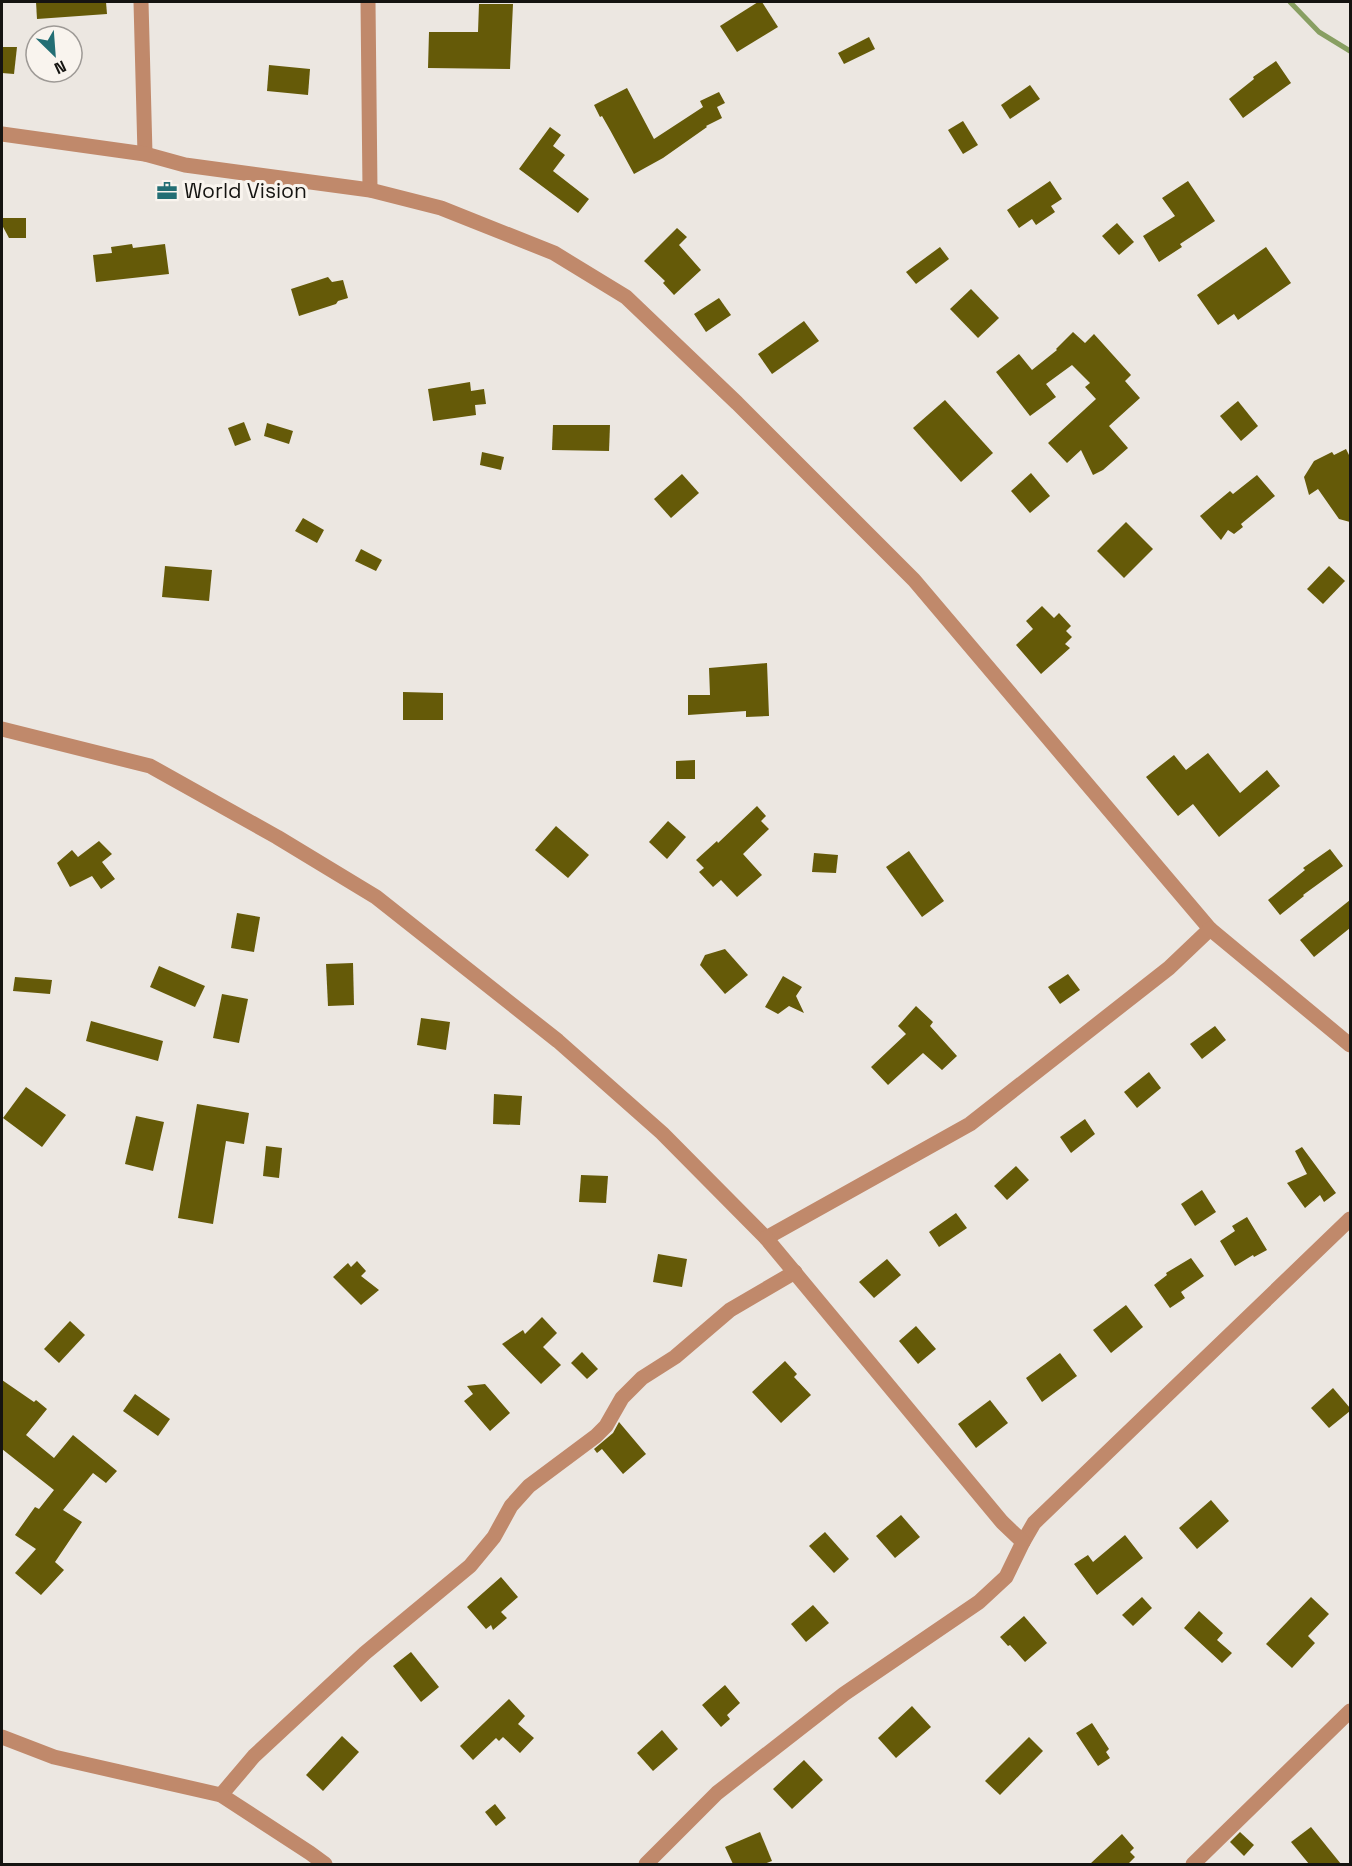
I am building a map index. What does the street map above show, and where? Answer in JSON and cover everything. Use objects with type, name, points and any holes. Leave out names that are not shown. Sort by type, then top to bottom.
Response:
[{"type":"street","points":[[141,2],[145,154]]},
{"type":"street","points":[[368,2],[370,190]]},
{"type":"street","points":[[2,134],[145,154],[185,165],[370,190],[441,208],[554,253],[626,297],[737,403],[914,580],[1210,929],[1350,1045]]},
{"type":"street","points":[[2,729],[150,766],[277,837],[376,897],[558,1041],[662,1133],[766,1238],[1002,1522],[1023,1542]]},
{"type":"street","points":[[766,1238],[970,1124],[1169,969],[1210,929]]},
{"type":"street","points":[[646,1864],[726,1786],[844,1694],[979,1602],[1006,1577],[1034,1523],[1350,1219]]},
{"type":"street","points":[[221,1795],[254,1756],[365,1653],[470,1566],[494,1537],[512,1506],[529,1486],[589,1443],[606,1426],[622,1398],[642,1378],[675,1357],[730,1310],[795,1272]]},
{"type":"street","points":[[1193,1864],[1350,1711]]},
{"type":"street","points":[[2,1737],[54,1757],[221,1795],[325,1864]]},
{"type":"building","points":[[36,2],[106,2],[107,14],[37,19]]},
{"type":"building","points":[[758,2],[762,2],[778,27],[737,52],[720,26]]},
{"type":"building","points":[[479,4],[513,4],[510,69],[428,68],[429,32],[478,32]]},
{"type":"building","points":[[869,37],[875,49],[844,64],[838,53]]},
{"type":"building","points":[[2,47],[17,47],[14,74],[2,73]]},
{"type":"building","points":[[1276,61],[1291,83],[1243,118],[1229,99],[1254,79],[1253,77]]},
{"type":"building","points":[[269,65],[310,69],[308,95],[267,91]]},
{"type":"building","points":[[1030,85],[1040,99],[1010,119],[1001,105]]},
{"type":"building","points":[[627,88],[654,139],[703,107],[700,101],[719,92],[725,103],[717,107],[722,118],[706,126],[663,158],[634,174],[594,105]]},
{"type":"building","points":[[963,121],[978,145],[963,154],[948,130]]},
{"type":"building","points":[[550,127],[561,135],[553,146],[565,155],[553,171],[589,199],[578,213],[519,169]]},
{"type":"building","points":[[1050,181],[1062,199],[1051,206],[1055,212],[1036,225],[1032,219],[1019,228],[1007,210]]},
{"type":"building","points":[[1188,181],[1215,221],[1180,244],[1182,247],[1159,262],[1143,236],[1175,216],[1162,198]]},
{"type":"building","points":[[2,218],[26,218],[26,238],[9,238],[2,225]]},
{"type":"building","points":[[1117,223],[1134,242],[1119,255],[1102,236]]},
{"type":"building","points":[[677,228],[687,237],[679,245],[701,270],[674,295],[663,283],[665,281],[644,261]]},
{"type":"building","points":[[132,244],[133,248],[165,244],[169,274],[96,282],[93,255],[112,253],[111,247]]},
{"type":"building","points":[[940,247],[949,259],[916,284],[906,272]]},
{"type":"building","points":[[1266,247],[1291,283],[1238,320],[1234,314],[1218,325],[1197,295]]},
{"type":"building","points":[[328,277],[332,282],[343,280],[348,298],[299,316],[291,289]]},
{"type":"building","points":[[971,289],[999,318],[978,338],[950,309]]},
{"type":"building","points":[[719,298],[731,315],[706,332],[694,314]]},
{"type":"building","points":[[804,321],[819,341],[772,374],[758,354]]},
{"type":"building","points":[[1073,332],[1085,343],[1094,334],[1131,375],[1125,381],[1140,398],[1109,426],[1128,448],[1103,470],[1093,475],[1081,450],[1067,463],[1048,443],[1096,399],[1085,387],[1090,383],[1072,365],[1046,384],[1056,397],[1030,416],[996,372],[1019,354],[1032,370],[1057,350]]},
{"type":"building","points":[[470,382],[471,391],[484,389],[486,404],[475,405],[476,415],[433,421],[428,389]]},
{"type":"building","points":[[945,400],[993,453],[961,482],[913,428]]},
{"type":"building","points":[[1238,401],[1258,426],[1241,441],[1220,416]]},
{"type":"building","points":[[244,422],[251,440],[235,446],[228,428]]},
{"type":"building","points":[[267,423],[293,431],[289,444],[264,436]]},
{"type":"building","points":[[553,425],[610,425],[609,451],[552,450]]},
{"type":"building","points":[[1346,449],[1350,457],[1350,522],[1339,519],[1318,489],[1309,495],[1304,477],[1314,461],[1332,452],[1334,455]]},
{"type":"building","points":[[482,452],[504,457],[501,470],[480,465]]},
{"type":"building","points":[[1031,473],[1050,496],[1030,513],[1011,491]]},
{"type":"building","points":[[682,474],[699,493],[671,518],[654,499]]},
{"type":"building","points":[[1257,475],[1275,496],[1241,524],[1243,527],[1234,534],[1228,530],[1221,540],[1200,516],[1230,491],[1233,494]]},
{"type":"building","points":[[303,518],[324,530],[317,543],[295,531]]},
{"type":"building","points":[[1126,522],[1153,549],[1124,578],[1097,551]]},
{"type":"building","points":[[361,549],[382,560],[376,571],[355,561]]},
{"type":"building","points":[[165,566],[212,570],[209,601],[162,597]]},
{"type":"building","points":[[1329,566],[1345,581],[1323,604],[1307,589]]},
{"type":"building","points":[[1042,606],[1054,618],[1059,613],[1071,626],[1066,631],[1072,637],[1065,644],[1070,648],[1041,674],[1016,645],[1033,629],[1026,621]]},
{"type":"building","points":[[767,663],[769,716],[746,717],[746,711],[688,715],[688,695],[710,695],[709,668]]},
{"type":"building","points":[[403,692],[443,693],[443,720],[403,720]]},
{"type":"building","points":[[1208,753],[1240,793],[1267,770],[1280,786],[1219,837],[1193,804],[1178,816],[1146,777],[1174,755],[1186,770]]},
{"type":"building","points":[[695,760],[695,779],[676,779],[676,761]]},
{"type":"building","points":[[757,806],[766,816],[761,821],[769,829],[743,854],[762,875],[737,897],[721,880],[713,887],[699,872],[704,868],[696,860],[717,841],[718,843]]},
{"type":"building","points":[[668,821],[686,837],[667,859],[649,842]]},
{"type":"building","points":[[556,826],[589,855],[568,878],[535,850]]},
{"type":"building","points":[[99,841],[112,854],[102,862],[115,879],[101,889],[92,876],[70,887],[57,863],[72,850],[78,857]]},
{"type":"building","points":[[1330,849],[1343,866],[1280,915],[1268,900],[1305,870],[1303,868]]},
{"type":"building","points":[[909,851],[944,901],[922,917],[886,867]]},
{"type":"building","points":[[814,853],[838,855],[836,873],[812,872]]},
{"type":"building","points":[[1350,900],[1350,928],[1314,957],[1300,940]]},
{"type":"building","points":[[237,913],[260,917],[254,952],[231,948]]},
{"type":"building","points":[[725,949],[748,975],[725,994],[700,965],[705,955]]},
{"type":"building","points":[[353,963],[354,1005],[328,1006],[326,964]]},
{"type":"building","points":[[159,966],[205,986],[195,1007],[150,987]]},
{"type":"building","points":[[1068,974],[1080,990],[1060,1004],[1048,987]]},
{"type":"building","points":[[783,976],[802,987],[796,996],[804,1013],[789,1006],[778,1014],[765,1007]]},
{"type":"building","points":[[15,977],[52,980],[50,994],[13,991]]},
{"type":"building","points":[[222,994],[248,999],[239,1043],[213,1038]]},
{"type":"building","points":[[916,1006],[933,1022],[930,1026],[957,1056],[942,1070],[923,1053],[888,1085],[871,1067],[906,1034],[898,1026]]},
{"type":"building","points":[[421,1018],[450,1022],[446,1050],[417,1045]]},
{"type":"building","points":[[91,1021],[163,1041],[158,1061],[86,1041]]},
{"type":"building","points":[[1215,1026],[1226,1040],[1202,1059],[1190,1044]]},
{"type":"building","points":[[1149,1072],[1161,1088],[1137,1108],[1124,1092]]},
{"type":"building","points":[[26,1087],[66,1115],[42,1147],[3,1118]]},
{"type":"building","points":[[494,1094],[522,1096],[520,1125],[493,1124]]},
{"type":"building","points":[[197,1104],[249,1113],[244,1144],[226,1141],[213,1224],[178,1218]]},
{"type":"building","points":[[136,1116],[164,1122],[153,1171],[125,1164]]},
{"type":"building","points":[[1085,1119],[1095,1134],[1071,1153],[1060,1137]]},
{"type":"building","points":[[266,1146],[282,1148],[279,1178],[263,1176]]},
{"type":"building","points":[[1302,1147],[1336,1193],[1324,1202],[1320,1195],[1305,1208],[1287,1183],[1307,1174],[1295,1151]]},
{"type":"building","points":[[1016,1166],[1029,1180],[1007,1200],[994,1186]]},
{"type":"building","points":[[581,1175],[608,1176],[606,1203],[579,1202]]},
{"type":"building","points":[[1202,1190],[1216,1212],[1195,1226],[1181,1204]]},
{"type":"building","points":[[956,1213],[967,1228],[939,1247],[929,1232]]},
{"type":"building","points":[[1247,1217],[1267,1250],[1235,1266],[1220,1241],[1235,1231],[1232,1226]]},
{"type":"building","points":[[658,1254],[687,1259],[682,1287],[653,1282]]},
{"type":"building","points":[[1191,1258],[1204,1276],[1181,1292],[1185,1298],[1170,1308],[1154,1285],[1167,1275],[1166,1273]]},
{"type":"building","points":[[887,1259],[901,1275],[874,1298],[859,1282]]},
{"type":"building","points":[[357,1261],[366,1271],[361,1276],[379,1290],[361,1305],[333,1277],[348,1263],[351,1267]]},
{"type":"building","points":[[1126,1305],[1143,1327],[1111,1353],[1093,1330]]},
{"type":"building","points":[[542,1317],[557,1333],[543,1347],[561,1365],[541,1384],[502,1344],[523,1330],[525,1334]]},
{"type":"building","points":[[70,1321],[85,1335],[59,1363],[44,1349]]},
{"type":"building","points":[[916,1326],[936,1349],[918,1364],[899,1341]]},
{"type":"building","points":[[582,1352],[598,1369],[587,1379],[571,1363]]},
{"type":"building","points":[[1060,1353],[1077,1376],[1042,1402],[1026,1378]]},
{"type":"building","points":[[785,1361],[797,1374],[794,1377],[811,1395],[781,1423],[752,1392]]},
{"type":"building","points":[[2,1380],[47,1409],[26,1435],[54,1458],[73,1435],[117,1471],[106,1483],[93,1473],[63,1510],[82,1522],[55,1562],[64,1570],[41,1595],[15,1573],[36,1549],[15,1535],[35,1507],[39,1509],[54,1490],[2,1449]]},
{"type":"building","points":[[485,1384],[510,1413],[490,1431],[464,1401],[473,1394],[467,1386]]},
{"type":"building","points":[[1333,1388],[1350,1411],[1329,1428],[1311,1408]]},
{"type":"building","points":[[135,1394],[170,1419],[158,1436],[123,1411]]},
{"type":"building","points":[[990,1400],[1008,1423],[976,1448],[958,1424]]},
{"type":"building","points":[[619,1422],[646,1454],[623,1474],[602,1449],[597,1453],[594,1449],[613,1433]]},
{"type":"building","points":[[1211,1500],[1229,1521],[1197,1549],[1179,1528]]},
{"type":"building","points":[[901,1515],[920,1537],[895,1558],[876,1536]]},
{"type":"building","points":[[825,1532],[849,1559],[834,1573],[809,1546]]},
{"type":"building","points":[[1125,1535],[1143,1558],[1097,1595],[1074,1564],[1088,1555],[1093,1562]]},
{"type":"building","points":[[501,1577],[518,1597],[501,1612],[507,1618],[493,1630],[491,1625],[486,1629],[467,1607]]},
{"type":"building","points":[[1142,1597],[1152,1608],[1133,1626],[1122,1615]]},
{"type":"building","points":[[1311,1597],[1329,1614],[1308,1636],[1315,1643],[1292,1668],[1266,1644]]},
{"type":"building","points":[[813,1605],[829,1623],[806,1642],[791,1624]]},
{"type":"building","points":[[1199,1611],[1223,1633],[1217,1640],[1232,1653],[1222,1663],[1184,1628]]},
{"type":"building","points":[[1024,1616],[1047,1643],[1025,1662],[1000,1637]]},
{"type":"building","points":[[411,1652],[439,1687],[421,1702],[393,1666]]},
{"type":"building","points":[[725,1685],[740,1703],[727,1715],[730,1719],[721,1727],[702,1705]]},
{"type":"building","points":[[509,1699],[525,1716],[518,1724],[534,1738],[520,1753],[503,1737],[499,1741],[496,1738],[473,1760],[460,1746]]},
{"type":"building","points":[[912,1706],[931,1727],[896,1758],[878,1738]]},
{"type":"building","points":[[1092,1723],[1109,1749],[1106,1752],[1110,1758],[1098,1766],[1076,1733]]},
{"type":"building","points":[[662,1730],[678,1749],[653,1771],[637,1753]]},
{"type":"building","points":[[342,1736],[359,1752],[323,1791],[306,1775]]},
{"type":"building","points":[[1029,1737],[1043,1751],[1000,1795],[985,1781]]},
{"type":"building","points":[[804,1760],[823,1780],[792,1809],[773,1789]]},
{"type":"building","points":[[495,1804],[506,1818],[496,1826],[485,1812]]},
{"type":"building","points":[[1311,1827],[1341,1864],[1309,1864],[1291,1842]]},
{"type":"building","points":[[760,1832],[772,1861],[764,1864],[733,1864],[725,1847]]},
{"type":"building","points":[[1240,1832],[1254,1845],[1244,1856],[1230,1842]]},
{"type":"building","points":[[1122,1834],[1134,1848],[1130,1852],[1135,1857],[1128,1864],[1090,1864]]},
{"type":"waterway","points":[[1290,2],[1319,32],[1350,51]]},
{"type":"place","name":"World Vision","points":[[167,191]]}]
